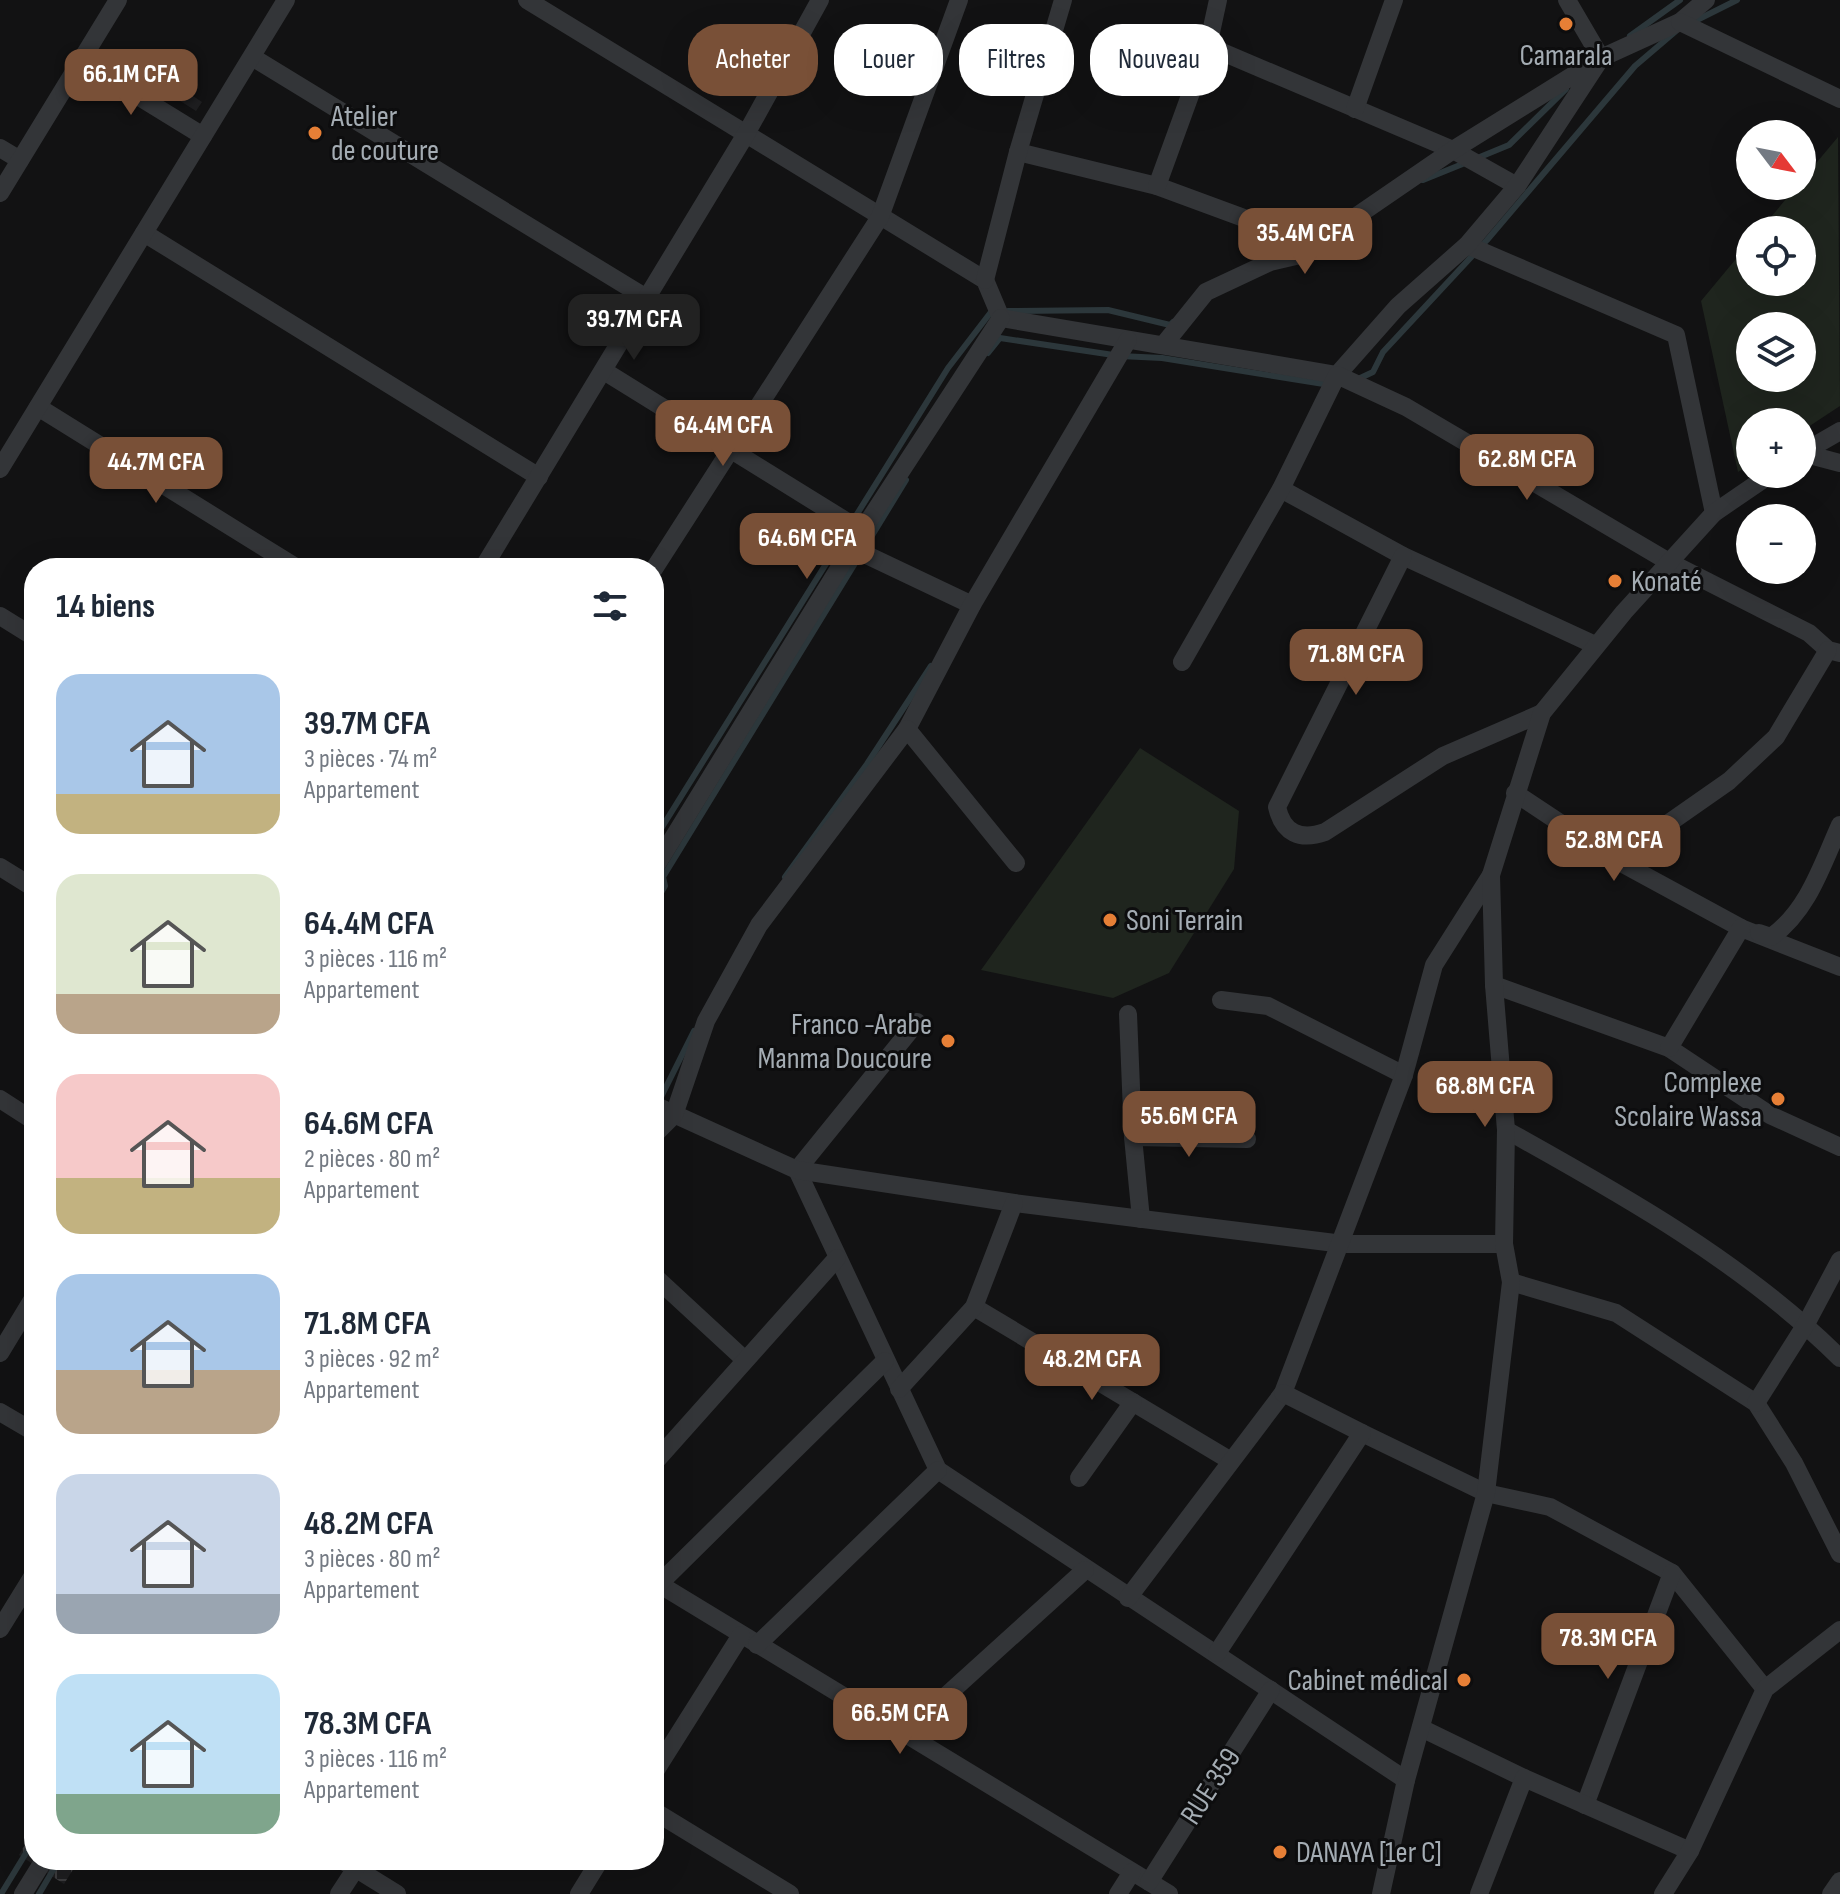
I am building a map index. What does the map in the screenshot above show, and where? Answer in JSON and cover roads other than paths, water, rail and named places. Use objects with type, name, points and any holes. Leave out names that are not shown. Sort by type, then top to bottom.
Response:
[{"type":"street","points":[[0,193],[118,0]]},
{"type":"street","points":[[0,469],[286,0]]},
{"type":"street","points":[[527,0],[985,280],[1001,318]]},
{"type":"street","points":[[489,558],[746,134],[820,0]]},
{"type":"street","points":[[661,558],[729,447],[880,217],[959,0]]},
{"type":"street","points":[[985,280],[1018,152],[1063,0]]},
{"type":"street","points":[[1213,24],[1218,0]]},
{"type":"street","points":[[1355,109],[1394,0]]},
{"type":"street","points":[[1165,343],[1206,292],[1314,242],[1453,150],[1601,58],[1680,22],[1706,0]]},
{"type":"street","points":[[1571,2],[1601,58]]},
{"type":"street","points":[[1680,22],[1840,99]]},
{"type":"street","points":[[1228,55],[1453,150],[1517,186]]},
{"type":"street","points":[[252,57],[648,299]]},
{"type":"street","points":[[1182,662],[1281,489],[1337,375],[1398,306],[1467,245],[1517,186],[1601,58]]},
{"type":"street","points":[[81,61],[203,136]]},
{"type":"street","points":[[1157,186],[1190,96]]},
{"type":"street","points":[[0,148],[20,160]]},
{"type":"street","points":[[1018,152],[1157,186],[1314,242]]},
{"type":"street","points":[[144,233],[539,477]]},
{"type":"street","points":[[1467,245],[1676,335],[1714,513]]},
{"type":"street","points":[[1001,318],[1128,340],[1165,343],[1337,375],[1406,407],[1669,562],[1809,633],[1834,652],[1776,737],[1729,781],[1616,860]]},
{"type":"street","points":[[664,853],[862,531],[1001,318]]},
{"type":"street","points":[[664,1125],[674,1115],[706,1021],[759,925],[907,729],[972,605],[1128,340]]},
{"type":"street","points":[[604,371],[862,531]]},
{"type":"street","points":[[38,407],[281,558]]},
{"type":"street","points":[[1816,445],[1840,431]]},
{"type":"street","points":[[1816,457],[1840,463]]},
{"type":"street","points":[[1128,1598],[1283,1393],[1343,1244],[1404,1075],[1434,965],[1491,875],[1542,713],[1595,645],[1714,513],[1751,488]]},
{"type":"street","points":[[1281,489],[1403,556],[1595,645]]},
{"type":"street","points":[[852,548],[972,605]]},
{"type":"street","points":[[1403,556],[1277,807],[1280,822],[1292,834],[1309,838],[1325,832],[1443,756],[1542,713]]},
{"type":"street","points":[[0,616],[24,631]]},
{"type":"street","points":[[907,729],[1016,863]]},
{"type":"street","points":[[1515,793],[1616,860],[1741,928],[1840,967]]},
{"type":"street","points":[[1741,928],[1771,937],[1789,924],[1809,893],[1840,825]]},
{"type":"street","points":[[0,867],[24,882]]},
{"type":"street","points":[[1381,1894],[1406,1780],[1486,1493],[1511,1282],[1504,1244],[1506,1130],[1494,985],[1491,875]]},
{"type":"street","points":[[1669,1048],[1741,928]]},
{"type":"street","points":[[1494,985],[1669,1048],[1770,1115],[1840,1147]]},
{"type":"street","points":[[1221,1000],[1268,1006],[1404,1075]]},
{"type":"street","points":[[1128,1014],[1133,1137],[1141,1219]]},
{"type":"street","points":[[797,1170],[917,1022]]},
{"type":"street","points":[[0,1099],[24,1115]]},
{"type":"street","points":[[664,1110],[797,1170],[1014,1203],[1343,1244],[1504,1244]]},
{"type":"street","points":[[1506,1130],[1642,1206],[1806,1324],[1840,1358]]},
{"type":"street","points":[[1133,1137],[1247,1139]]},
{"type":"street","points":[[797,1170],[938,1470],[1406,1780]]},
{"type":"street","points":[[899,1389],[974,1307],[1014,1203]]},
{"type":"street","points":[[664,1452],[837,1258]]},
{"type":"street","points":[[1756,1403],[1806,1324],[1840,1260]]},
{"type":"street","points":[[1511,1282],[1616,1313],[1756,1403],[1794,1463],[1840,1554]]},
{"type":"street","points":[[664,1285],[745,1360]]},
{"type":"street","points":[[974,1307],[1231,1461]]},
{"type":"street","points":[[0,1353],[5,1332],[24,1309]]},
{"type":"street","points":[[664,1575],[885,1361]]},
{"type":"street","points":[[1283,1393],[1486,1493],[1550,1507],[1672,1573],[1765,1689]]},
{"type":"street","points":[[1079,1478],[1133,1402]]},
{"type":"street","points":[[0,1412],[24,1426]]},
{"type":"street","points":[[1217,1653],[1362,1433]]},
{"type":"street","points":[[757,1645],[938,1470]]},
{"type":"street","points":[[904,1734],[1085,1570]]},
{"type":"street","points":[[1585,1805],[1672,1573]]},
{"type":"street","points":[[664,1588],[1169,1894]]},
{"type":"street","points":[[0,1629],[24,1590]]},
{"type":"street","points":[[1663,1894],[1690,1851],[1765,1689],[1840,1630]]},
{"type":"street","points":[[664,1757],[741,1635]]},
{"type":"street","name":"RUE 359","points":[[1149,1882],[1271,1690]]},
{"type":"street","points":[[1421,1728],[1524,1778],[1690,1851]]},
{"type":"street","points":[[1479,1894],[1524,1778]]},
{"type":"street","points":[[664,1817],[790,1894]]},
{"type":"street","points":[[23,1894],[38,1870]]},
{"type":"street","points":[[339,1894],[347,1870]]},
{"type":"street","points":[[359,1870],[397,1894]]},
{"type":"street","points":[[579,1894],[594,1870]]},
{"type":"street","points":[[1118,1894],[1132,1872]]},
{"type":"street","points":[[1831,1894],[1840,1881]]},
{"type":"waterway","points":[[1630,36],[1680,0]]},
{"type":"waterway","points":[[1693,22],[1737,0]]},
{"type":"waterway","points":[[1356,380],[1373,372],[1383,352],[1487,240],[1635,66],[1676,31]]},
{"type":"waterway","points":[[1475,159],[1509,145],[1566,89]]},
{"type":"waterway","points":[[1423,180],[1465,163]]},
{"type":"waterway","points":[[1008,311],[1108,310],[1170,325],[1173,322]]},
{"type":"waterway","points":[[664,824],[948,368],[991,312],[997,312]]},
{"type":"waterway","points":[[988,353],[1000,338],[1120,356],[1162,358],[1330,385]]},
{"type":"waterway","points":[[664,875],[906,480]]},
{"type":"waterway","points":[[785,877],[867,764],[931,666]]},
{"type":"waterway","points":[[664,882],[664,888]]},
{"type":"waterway","points":[[664,1091],[694,1031]]},
{"type":"waterway","points":[[1,1894],[24,1856]]},
{"type":"waterway","points":[[39,1894],[53,1870]]},
{"type":"place","name":"Camarala","points":[[1566,24]]},
{"type":"place","name":"Atelier de couture","points":[[315,133]]},
{"type":"place","name":"Konaté","points":[[1615,581]]},
{"type":"place","name":"Soni Terrain","points":[[1110,920]]},
{"type":"place","name":"Franco -Arabe Manma Doucoure","points":[[948,1041]]},
{"type":"place","name":"Complexe Scolaire Wassa","points":[[1778,1099]]},
{"type":"place","name":"Cabinet médical","points":[[1464,1680]]},
{"type":"place","name":"DANAYA [1er C]","points":[[1280,1852]]}]
